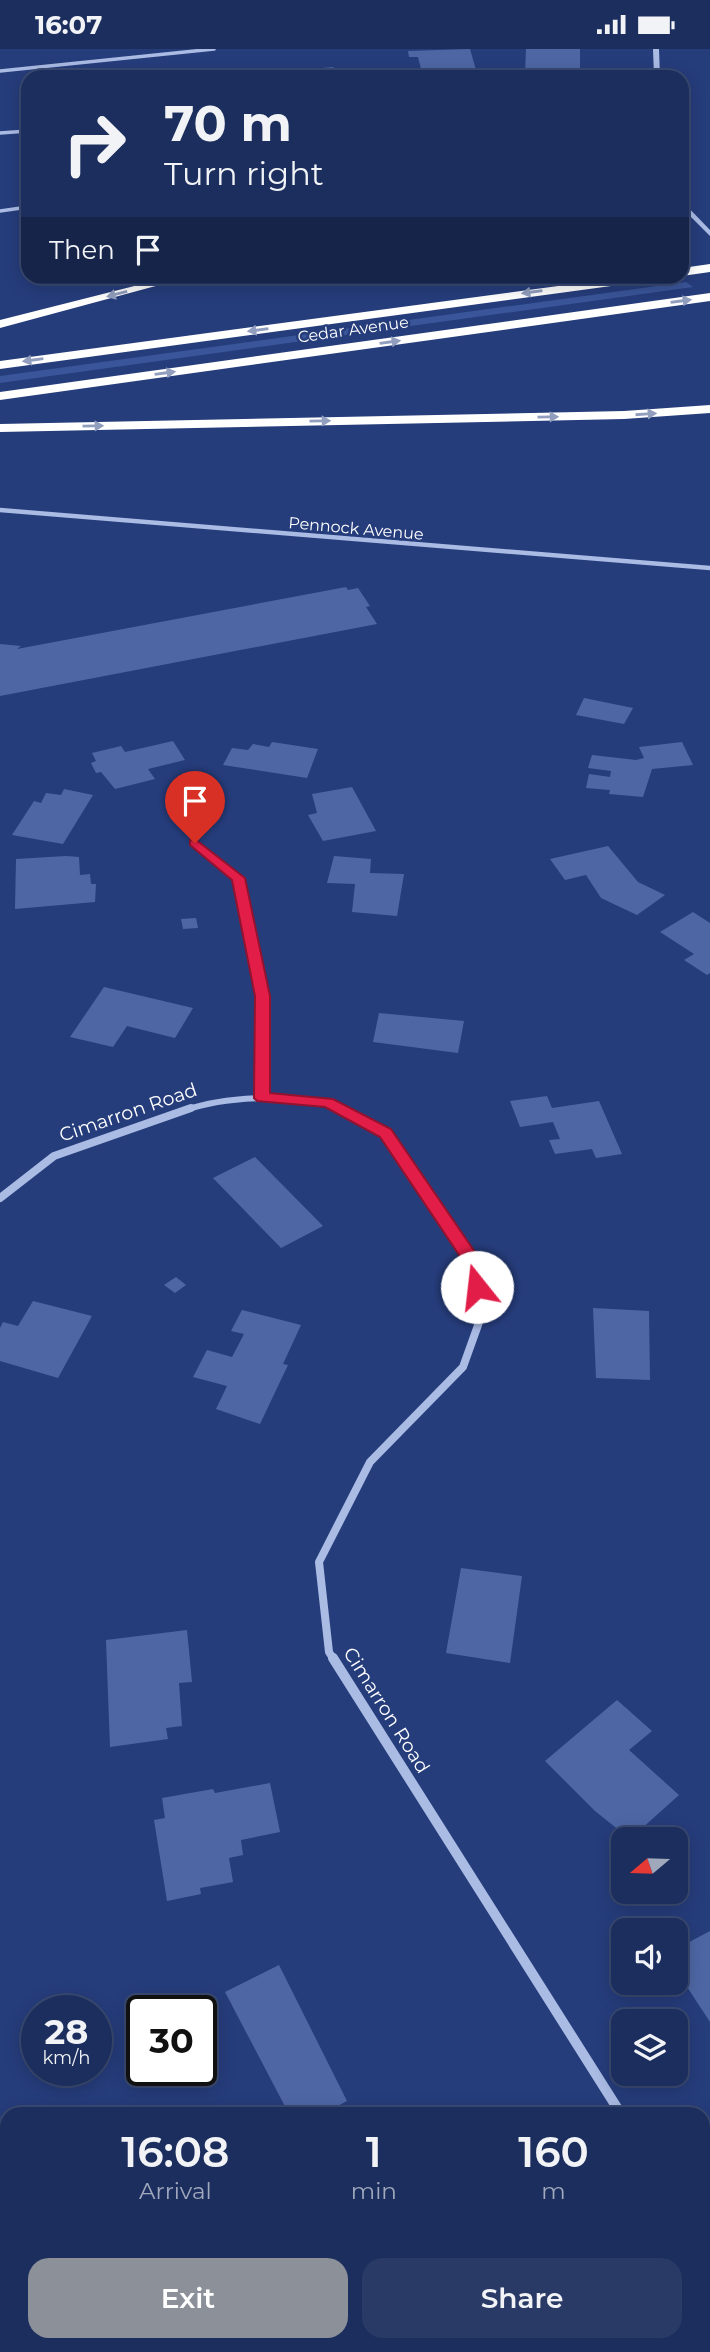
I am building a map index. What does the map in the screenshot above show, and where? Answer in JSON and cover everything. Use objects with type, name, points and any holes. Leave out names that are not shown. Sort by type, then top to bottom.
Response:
[{"type":"highway","points":[[689,271],[710,268]]},
{"type":"highway","points":[[0,324],[156,284]]},
{"type":"highway","name":"Cedar Avenue","points":[[0,365],[596,284]]},
{"type":"highway","name":"Cedar Avenue","points":[[0,396],[710,297]]},
{"type":"highway","points":[[443,334],[710,311]]},
{"type":"highway","points":[[0,428],[624,415],[710,409]]},
{"type":"street","points":[[156,49],[159,55]]},
{"type":"street","points":[[0,71],[214,49]]},
{"type":"street","points":[[656,49],[657,70]]},
{"type":"street","points":[[0,133],[21,132]]},
{"type":"street","points":[[0,211],[21,208]]},
{"type":"street","points":[[689,211],[710,234]]},
{"type":"street","name":"Pennock Avenue","points":[[0,510],[710,568]]},
{"type":"street","points":[[195,843],[239,878],[262,996],[262,1098]]},
{"type":"street","name":"Cimarron Road","points":[[0,1198],[54,1156],[205,1103],[262,1098],[328,1102],[385,1133],[471,1260],[482,1314],[463,1367],[369,1462],[319,1562],[329,1652],[617,2107]]},
{"type":"shaded area","points":[[671,284],[689,284],[693,287],[0,383],[0,376]]},
{"type":"building","points":[[470,49],[476,70],[421,70],[418,57],[409,57],[408,51]]},
{"type":"building","points":[[526,49],[580,49],[580,68],[592,68],[592,70],[525,70]]},
{"type":"building","points":[[333,67],[336,70],[302,70]]},
{"type":"building","points":[[346,587],[348,590],[358,588],[370,606],[366,607],[377,624],[0,696],[0,644],[21,646],[17,649]]},
{"type":"building","points":[[584,698],[633,708],[624,724],[576,715]]},
{"type":"building","points":[[173,741],[185,760],[148,769],[155,779],[115,789],[101,772],[96,773],[91,763],[96,761],[92,753],[121,746],[125,752]]},
{"type":"building","points":[[272,742],[318,749],[307,778],[223,765],[232,748],[248,750],[253,744],[269,747]]},
{"type":"building","points":[[682,742],[693,765],[652,769],[643,797],[609,794],[610,790],[586,788],[589,774],[610,777],[611,771],[588,768],[592,755],[636,760],[644,758],[639,747]]},
{"type":"building","points":[[352,787],[376,831],[323,841],[308,815],[317,813],[312,794]]},
{"type":"building","points":[[64,789],[93,795],[63,844],[12,835],[34,801],[41,803],[46,793],[61,795]]},
{"type":"building","points":[[608,846],[638,882],[665,895],[637,915],[601,898],[586,875],[565,880],[550,859]]},
{"type":"building","points":[[334,856],[371,859],[370,873],[404,874],[397,916],[352,912],[355,884],[327,883]]},
{"type":"building","points":[[79,857],[80,875],[90,874],[91,884],[96,884],[95,902],[15,909],[16,859]]},
{"type":"building","points":[[693,912],[710,923],[710,973],[707,975],[684,960],[694,954],[660,932]]},
{"type":"building","points":[[196,918],[198,928],[183,929],[181,919]]},
{"type":"building","points":[[104,987],[193,1008],[175,1038],[127,1026],[113,1047],[70,1037]]},
{"type":"building","points":[[379,1013],[464,1021],[458,1053],[373,1042]]},
{"type":"building","points":[[547,1096],[552,1108],[599,1101],[622,1154],[596,1158],[592,1149],[555,1154],[549,1140],[560,1139],[553,1122],[520,1127],[510,1101]]},
{"type":"building","points":[[255,1157],[323,1226],[281,1248],[213,1178]]},
{"type":"building","points":[[176,1277],[186,1285],[175,1293],[164,1285]]},
{"type":"building","points":[[33,1301],[92,1316],[58,1378],[0,1361],[0,1328],[3,1322],[18,1326]]},
{"type":"building","points":[[593,1308],[649,1311],[650,1380],[596,1378]]},
{"type":"building","points":[[242,1310],[301,1325],[283,1364],[288,1365],[260,1424],[216,1409],[227,1386],[193,1377],[207,1350],[232,1357],[244,1334],[231,1331]]},
{"type":"building","points":[[461,1568],[522,1576],[510,1663],[446,1653]]},
{"type":"building","points":[[187,1630],[192,1682],[179,1683],[182,1726],[166,1728],[168,1739],[110,1747],[106,1640]]},
{"type":"building","points":[[617,1700],[652,1731],[629,1750],[679,1795],[643,1827],[615,1827],[545,1761]]},
{"type":"building","points":[[270,1783],[280,1832],[241,1840],[243,1855],[229,1858],[233,1882],[200,1888],[201,1894],[167,1901],[154,1820],[165,1818],[162,1798],[213,1789],[215,1793]]},
{"type":"building","points":[[710,1931],[710,2022],[688,1988],[688,1943]]},
{"type":"building","points":[[279,1965],[347,2101],[336,2107],[285,2107],[225,1992]]},
{"type":"route","points":[[195,843],[239,878],[262,996],[262,1098],[328,1102],[385,1133],[471,1260],[477,1287]]}]
